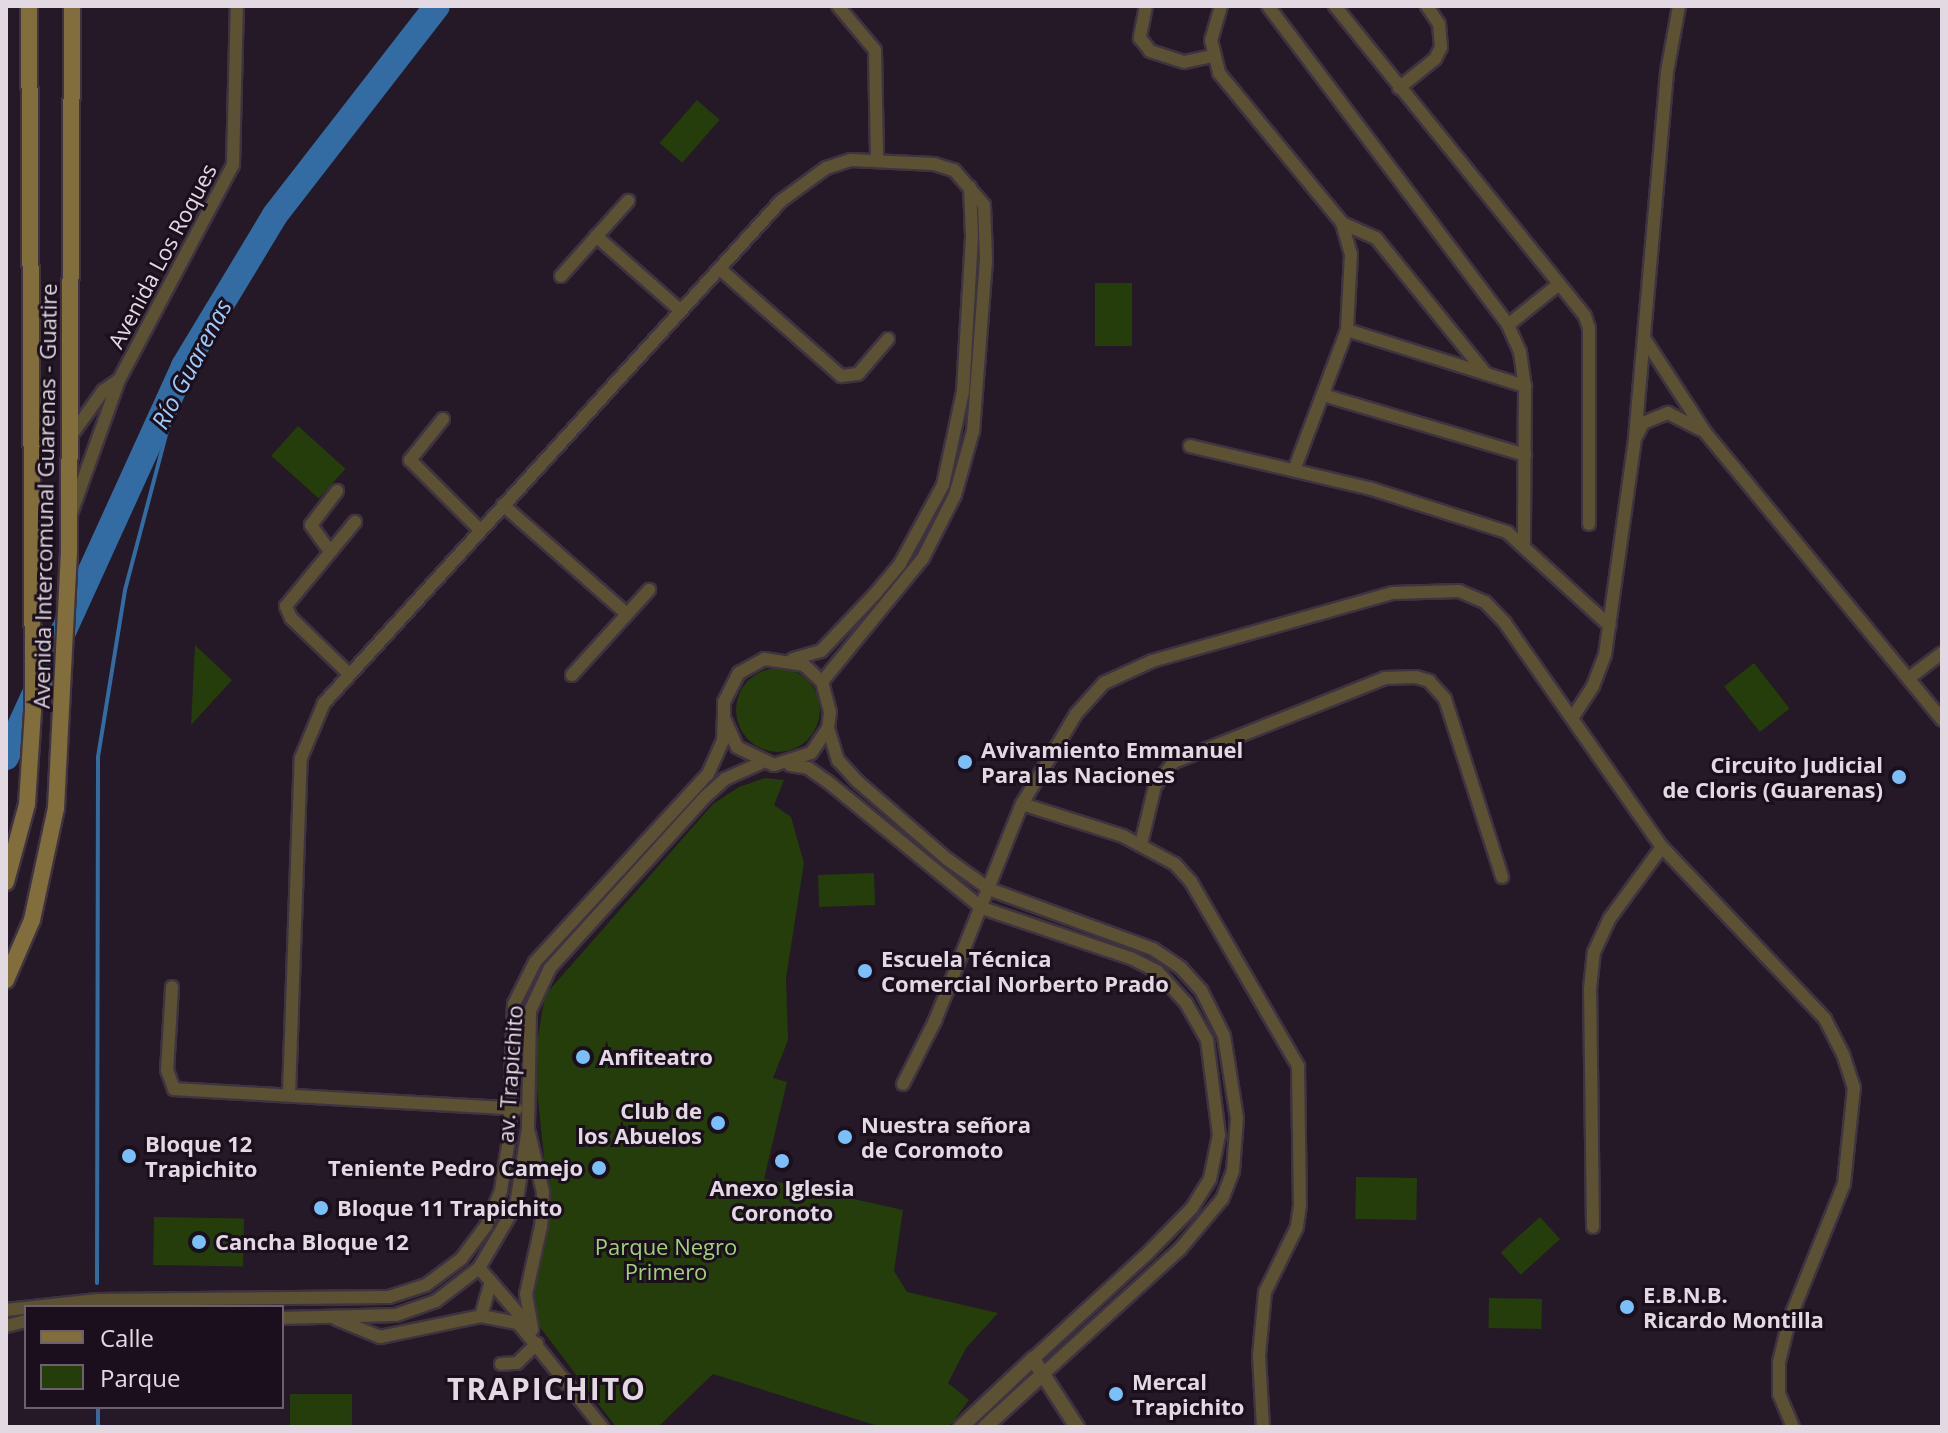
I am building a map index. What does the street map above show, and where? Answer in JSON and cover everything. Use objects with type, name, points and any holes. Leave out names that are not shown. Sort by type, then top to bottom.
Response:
[{"type":"main road","name":"Avenida Intercomunal Guarenas - Guatire","points":[[6,882],[27,804],[34,635],[29,6]]},
{"type":"main road","name":"Avenida Intercomunal Guarenas - Guatire","points":[[6,980],[32,920],[56,808],[69,551],[72,6]]},
{"type":"street","name":"Avenida Los Roques","points":[[68,521],[119,380],[233,165],[237,6]]},
{"type":"street","points":[[838,6],[875,50],[877,159]]},
{"type":"street","points":[[1146,6],[1140,38],[1150,51],[1184,62],[1213,56]]},
{"type":"street","points":[[1221,6],[1211,40],[1213,56],[1231,89],[1342,223],[1351,254],[1347,330],[1294,470]]},
{"type":"street","points":[[1268,6],[1508,325],[1520,352],[1525,386],[1524,543]]},
{"type":"street","points":[[1335,6],[1559,284],[1589,328],[1589,524]]},
{"type":"street","points":[[1399,88],[1435,59],[1441,47],[1439,24],[1427,6]]},
{"type":"street","points":[[1573,717],[1593,686],[1610,626],[1635,438],[1667,72],[1679,6]]},
{"type":"street","points":[[289,1094],[301,758],[311,723],[347,672],[720,269],[808,179],[851,160],[934,164],[954,170],[970,184],[984,205],[987,227],[978,393],[965,462],[923,558],[822,682]]},
{"type":"street","points":[[52,1305],[97,1300],[363,1299],[426,1285],[475,1244],[497,1206],[510,1109],[514,1004],[528,974],[561,931],[708,774],[723,741],[727,694],[739,673],[764,659],[791,660],[821,651],[900,564],[943,485],[963,392],[972,236],[970,184]]},
{"type":"street","points":[[561,276],[628,201]]},
{"type":"street","points":[[1342,223],[1376,238],[1486,374]]},
{"type":"street","points":[[596,236],[681,311]]},
{"type":"street","points":[[720,269],[841,376],[858,374],[888,339]]},
{"type":"street","points":[[1508,325],[1559,284]]},
{"type":"street","points":[[1347,330],[1525,386]]},
{"type":"street","points":[[1644,337],[1705,432],[1942,720]]},
{"type":"street","name":"Avenida Los Roques","points":[[70,438],[103,391],[119,380]]},
{"type":"street","points":[[1323,395],[1525,455]]},
{"type":"street","points":[[1635,438],[1643,423],[1668,413],[1705,432]]},
{"type":"street","points":[[443,419],[410,460],[480,530]]},
{"type":"street","points":[[1190,446],[1372,489],[1507,532],[1524,543],[1610,626]]},
{"type":"street","points":[[329,550],[311,525],[337,491]]},
{"type":"street","points":[[503,505],[627,614]]},
{"type":"street","points":[[347,672],[291,618],[286,606],[355,522]]},
{"type":"street","points":[[572,675],[649,590]]},
{"type":"street","points":[[903,1084],[982,908],[1022,804],[1076,714],[1104,683],[1123,672],[1392,593],[1459,591],[1485,602],[1573,717],[1662,847],[1825,1019],[1854,1087],[1844,1184],[1789,1321],[1779,1362],[1779,1394],[1793,1427]]},
{"type":"street","points":[[1909,678],[1942,653]]},
{"type":"street","points":[[791,660],[822,682],[829,704],[828,728],[838,760],[857,781],[989,889],[1153,949],[1181,968],[1215,1016],[1233,1080],[1233,1171],[1209,1219],[985,1427]]},
{"type":"street","points":[[1141,844],[1155,786],[1174,762],[1385,678],[1416,677],[1429,681],[1445,699],[1502,877]]},
{"type":"street","points":[[724,718],[737,747],[761,763],[808,768],[982,908],[1131,958],[1158,972],[1186,1003],[1212,1059],[1218,1155],[1201,1195],[1147,1254],[961,1427]]},
{"type":"street","points":[[787,764],[811,753],[828,728]]},
{"type":"street","name":"av. Trapichito","points":[[284,1318],[336,1319],[416,1309],[455,1290],[479,1268],[516,1205],[528,1128],[530,1011],[550,968],[681,820],[725,779],[761,763]]},
{"type":"street","points":[[1022,804],[1141,844],[1175,864],[1191,882],[1298,1066],[1301,1195],[1297,1227],[1265,1292],[1258,1386],[1263,1427]]},
{"type":"street","points":[[1593,1227],[1590,989],[1594,952],[1610,918],[1662,847]]},
{"type":"street","points":[[172,987],[167,1070],[174,1089],[527,1110]]},
{"type":"street","points":[[528,1128],[543,1192],[541,1226],[526,1294],[537,1344]]},
{"type":"street","points":[[479,1268],[532,1329]]},
{"type":"street","points":[[491,1281],[481,1316],[518,1323],[602,1427]]},
{"type":"street","name":"av. Trapichito","points":[[336,1319],[380,1337],[481,1316]]},
{"type":"street","points":[[501,1364],[517,1363],[537,1344]]},
{"type":"street","points":[[1033,1359],[1077,1427]]},
{"type":"green space","points":[[697,100],[720,120],[682,163],[660,143]]},
{"type":"green space","points":[[1095,283],[1132,283],[1132,346],[1095,346]]},
{"type":"green space","points":[[298,426],[346,469],[319,499],[271,456]]},
{"type":"green space","points":[[195,645],[232,680],[191,725]]},
{"type":"green space","points":[[1754,663],[1790,709],[1760,732],[1724,686]]},
{"type":"green space","points":[[778,668],[794,671],[813,687],[820,710],[817,726],[801,745],[778,752],[762,749],[743,733],[736,710],[739,694],[755,675]]},
{"type":"green space","name":"Parque Negro Primero","points":[[765,778],[784,780],[774,805],[791,817],[804,863],[786,978],[788,1040],[773,1078],[787,1082],[764,1179],[903,1210],[894,1271],[907,1292],[998,1313],[966,1348],[948,1383],[969,1400],[949,1427],[881,1427],[713,1374],[658,1427],[616,1427],[536,1322],[531,1288],[545,1222],[546,1177],[534,1060],[545,995],[713,804],[739,787]]},
{"type":"green space","points":[[874,873],[875,905],[819,907],[818,875]]},
{"type":"green space","points":[[1356,1177],[1417,1178],[1416,1220],[1355,1219]]},
{"type":"green space","name":"Cancha Bloque 12","points":[[154,1217],[244,1219],[243,1267],[153,1265]]},
{"type":"green space","points":[[1540,1217],[1560,1239],[1521,1275],[1501,1252]]},
{"type":"green space","points":[[1489,1298],[1542,1299],[1541,1329],[1488,1328]]},
{"type":"green space","points":[[290,1394],[352,1394],[352,1427],[290,1427]]},
{"type":"waterway","name":"Río Guarenas","points":[[6,757],[184,366],[275,215],[437,6]]},
{"type":"waterway","points":[[97,1283],[98,757],[125,590],[184,366]]},
{"type":"waterway","points":[[98,1409],[98,1427]]},
{"type":"place","name":"Avivamiento Emmanuel Para las Naciones","points":[[965,762]]},
{"type":"place","name":"Circuito Judicial de Cloris (Guarenas)","points":[[1899,777]]},
{"type":"place","name":"Escuela Técnica Comercial Norberto Prado","points":[[865,971]]},
{"type":"place","name":"Anfiteatro","points":[[583,1057]]},
{"type":"place","name":"Club de los Abuelos","points":[[718,1123]]},
{"type":"place","name":"Nuestra señora de Coromoto","points":[[845,1137]]},
{"type":"place","name":"Bloque 12 Trapichito","points":[[129,1156]]},
{"type":"place","name":"Anexo Iglesia Coronoto","points":[[782,1161]]},
{"type":"place","name":"Teniente Pedro Camejo","points":[[599,1168]]},
{"type":"place","name":"Bloque 11 Trapichito","points":[[321,1208]]},
{"type":"place","name":"Cancha Bloque 12","points":[[199,1242]]},
{"type":"place","name":"E.B.N.B. Ricardo Montilla","points":[[1627,1307]]},
{"type":"place","name":"Mercal Trapichito","points":[[1116,1394]]},
{"type":"district","name":"TRAPICHITO","points":[[547,1389]]}]
